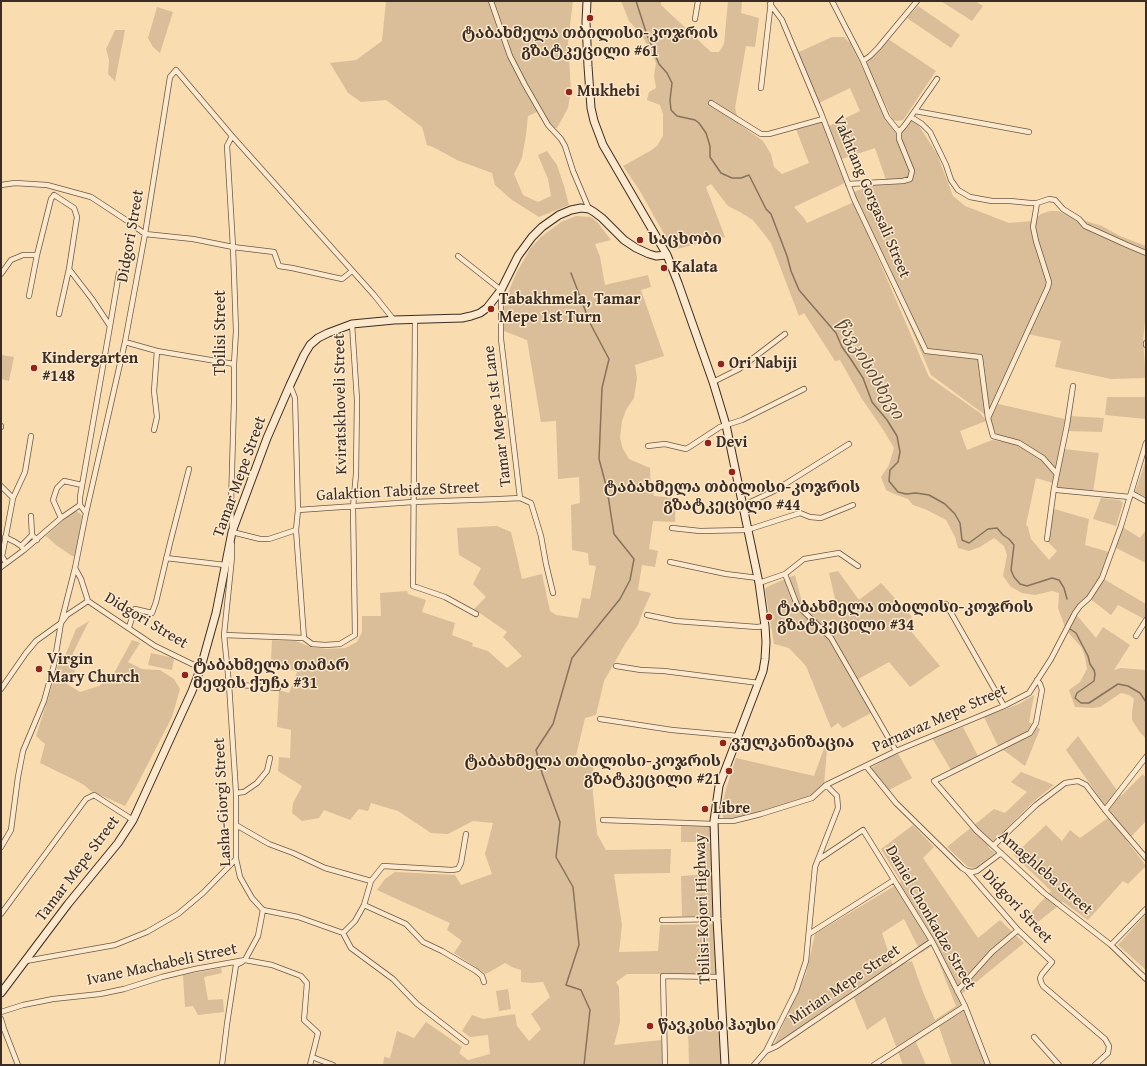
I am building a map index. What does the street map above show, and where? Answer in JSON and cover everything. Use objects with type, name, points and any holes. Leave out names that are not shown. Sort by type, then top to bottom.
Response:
[{"type":"street","points":[[492,1],[510,56],[524,85],[548,125],[561,139],[565,146],[588,209],[602,218],[624,240],[636,248],[656,256],[667,255]]},
{"type":"street","name":"Tbilisi-Kojori Highway","points":[[587,1],[586,22],[588,66],[594,122],[604,145],[667,255],[713,382],[726,425],[758,580],[764,626],[766,642],[765,659],[759,683],[719,786],[714,823],[717,919],[725,1065]]},
{"type":"street","points":[[695,19],[698,1]]},
{"type":"street","points":[[832,1],[863,61],[887,117],[899,132]]},
{"type":"street","points":[[863,61],[878,48],[917,1]]},
{"type":"street","points":[[761,88],[770,3]]},
{"type":"street","name":"Vakhtang Gorgasali Street","points":[[770,3],[782,20],[854,199],[926,351],[980,357],[988,418]]},
{"type":"street","name":"Didgori Street","points":[[202,667],[155,646],[88,601],[81,579],[75,568],[125,342],[145,234],[170,77],[176,70],[394,320]]},
{"type":"street","points":[[848,184],[903,181],[910,179],[912,172],[899,139],[899,132],[937,80]]},
{"type":"street","points":[[711,103],[761,134],[769,134],[823,119]]},
{"type":"street","points":[[915,111],[1029,132]]},
{"type":"street","points":[[911,117],[922,124],[930,132],[946,164],[951,180],[958,190],[970,197],[992,201],[1037,203],[1049,199],[1055,200],[1063,208],[1079,219],[1085,226],[1146,253]]},
{"type":"street","name":"Tbilisi Street","points":[[232,136],[227,146],[236,331],[231,505],[232,532]]},
{"type":"street","points":[[1,186],[15,183],[47,186],[91,196],[145,234],[193,239],[233,248],[274,252],[279,266],[342,279],[352,271]]},
{"type":"street","points":[[29,296],[37,255],[55,187]]},
{"type":"street","points":[[54,195],[74,208],[77,217],[69,269],[59,314]]},
{"type":"street","points":[[1037,203],[1034,227],[1036,242],[1049,282],[1048,287],[988,418],[994,438],[1019,442],[1043,458],[1057,474]]},
{"type":"street","name":"Tamar Mepe Street","points":[[1,993],[68,904],[118,843],[134,820],[202,667],[216,613],[232,532],[267,438],[290,385],[310,345],[318,338],[328,333],[352,324],[394,320],[462,318],[480,313],[486,308],[500,290],[518,256],[532,237],[542,227],[559,215],[571,210],[581,208],[588,209]]},
{"type":"street","points":[[1,274],[11,260],[24,255],[37,255]]},
{"type":"street","points":[[458,256],[500,290]]},
{"type":"street","points":[[69,269],[110,326]]},
{"type":"street","points":[[86,513],[80,505],[80,497],[119,273]]},
{"type":"street","name":"Tamar Mepe 1st Lane","points":[[500,290],[501,339],[520,498]]},
{"type":"street","points":[[415,319],[413,586],[445,597],[476,614]]},
{"type":"street","name":"Kviratskhoveli Street","points":[[224,635],[304,638],[312,644],[325,645],[340,644],[355,634],[353,507],[356,474],[357,400],[352,324]]},
{"type":"street","points":[[713,382],[743,366],[785,334]]},
{"type":"street","points":[[125,342],[157,351],[234,364]]},
{"type":"street","points":[[154,430],[156,418],[154,391],[157,351]]},
{"type":"street","name":"Galaktion Tabidze Street","points":[[290,385],[295,398],[298,510],[413,502],[520,498]]},
{"type":"street","points":[[1047,539],[1054,488],[1073,386]]},
{"type":"street","points":[[648,446],[665,444],[686,449],[720,427],[742,420],[804,389]]},
{"type":"street","points":[[6,563],[2,557],[13,498],[25,472],[31,436]]},
{"type":"street","name":"Parnavaz Mepe Street","points":[[603,820],[714,823],[733,821],[761,814],[812,798],[826,785],[896,751],[1004,706],[1029,693],[1051,659],[1075,613],[1089,598],[1102,578],[1114,547],[1146,443]]},
{"type":"street","points":[[742,506],[774,491],[848,444]]},
{"type":"street","points":[[129,628],[135,609],[152,613],[189,469]]},
{"type":"street","points":[[61,518],[53,500],[57,488],[64,481],[82,485]]},
{"type":"street","points":[[1,486],[13,498]]},
{"type":"street","points":[[1054,488],[1057,490],[1130,495],[1146,501]]},
{"type":"street","points":[[520,498],[531,503],[541,536],[553,593]]},
{"type":"street","points":[[22,548],[37,540],[61,518],[80,505]]},
{"type":"street","points":[[672,528],[700,531],[747,530],[800,513],[810,517],[821,518],[853,505]]},
{"type":"street","points":[[298,510],[296,530],[304,638]]},
{"type":"street","points":[[1,567],[22,548],[32,535],[31,516]]},
{"type":"street","points":[[232,532],[260,539],[269,539],[296,530]]},
{"type":"street","name":"Lasha-Giorgi Street","points":[[232,532],[232,557],[224,635],[229,684],[236,792],[236,859],[240,877],[252,898],[263,910]]},
{"type":"street","points":[[32,535],[37,540]]},
{"type":"street","points":[[6,537],[22,548]]},
{"type":"street","points":[[670,562],[758,580],[785,574],[804,559],[839,553],[858,566]]},
{"type":"street","points":[[166,558],[225,565]]},
{"type":"street","points":[[1,847],[11,830],[23,751],[44,701],[54,665],[61,623],[75,568]]},
{"type":"street","points":[[785,574],[797,605],[831,638],[896,751]]},
{"type":"street","points":[[1,690],[36,641],[88,601]]},
{"type":"street","points":[[946,604],[1004,706]]},
{"type":"street","points":[[647,616],[676,622],[757,627],[764,626]]},
{"type":"street","points":[[1136,636],[1146,620]]},
{"type":"street","points":[[616,666],[759,683]]},
{"type":"street","name":"Amaghleba Street","points":[[1036,680],[1040,684],[1042,690],[1036,723],[1030,733],[934,781],[976,830],[993,846],[1044,893],[1111,945],[1146,979]]},
{"type":"street","points":[[229,684],[278,688]]},
{"type":"street","points":[[600,719],[672,730],[738,736]]},
{"type":"street","points":[[1105,810],[1146,757]]},
{"type":"street","points":[[236,792],[244,792],[257,783],[267,771],[270,758]]},
{"type":"street","name":"Didgori Street","points":[[866,766],[902,809],[962,868],[967,871],[1018,930],[1052,962],[1040,978],[1043,986],[1105,1039],[1109,1046],[1108,1053],[1095,1065]]},
{"type":"street","points":[[993,846],[1036,805],[1065,783],[1078,781],[1086,785],[1146,858]]},
{"type":"street","points":[[766,1051],[796,991],[806,961],[815,867],[838,808],[837,796],[826,785]]},
{"type":"street","points":[[1,914],[86,799],[94,795],[134,820]]},
{"type":"street","points":[[236,825],[270,844],[325,868],[372,881]]},
{"type":"street","name":"Daniel Chonkadze Street","points":[[818,860],[863,830],[932,942],[965,1006],[988,1065]]},
{"type":"street","points":[[343,933],[355,921],[364,905],[372,881],[383,866],[452,870],[458,869],[461,863],[466,834]]},
{"type":"street","points":[[967,871],[977,871],[1001,853]]},
{"type":"street","points":[[26,961],[115,946],[146,932],[178,914],[203,893],[236,859]]},
{"type":"street","points":[[809,934],[894,880]]},
{"type":"street","points":[[364,905],[406,924],[423,942],[442,951],[476,971],[482,976],[484,982]]},
{"type":"street","points":[[1111,945],[1146,908]]},
{"type":"street","points":[[222,1065],[236,966],[245,960],[258,936],[263,910],[298,918],[343,933],[351,948],[393,979],[418,1004],[466,1042]]},
{"type":"street","points":[[662,920],[717,919]]},
{"type":"street","points":[[957,991],[992,952],[1018,930]]},
{"type":"street","name":"Mirian Mepe Street","points":[[754,1065],[766,1051],[778,1046],[932,942]]},
{"type":"street","name":"Ivane Machabeli Street","points":[[1,1012],[23,1005],[53,999],[100,994],[124,989],[162,977],[195,969],[245,960],[272,965],[301,976],[307,983],[304,1020],[318,1033],[310,1065]]},
{"type":"street","points":[[665,1065],[663,976],[720,977]]},
{"type":"street","points":[[874,1065],[965,1006]]},
{"type":"street","points":[[1,1019],[18,1065]]},
{"type":"street","points":[[1034,1037],[1059,1065]]},
{"type":"street","points":[[312,1057],[333,1065]]},
{"type":"shaded area","points":[[386,1],[573,1],[568,42],[571,90],[568,108],[557,128],[547,128],[537,112],[528,116],[522,158],[514,174],[523,195],[538,202],[551,196],[548,179],[538,155],[547,151],[557,165],[569,205],[539,217],[512,200],[495,185],[492,173],[457,160],[427,145],[422,127],[386,100],[361,102],[348,93],[330,63],[356,60],[382,41]]},
{"type":"shaded area","points":[[621,1],[661,1],[661,5],[711,52],[719,52],[724,44],[728,1],[742,1],[741,13],[759,18],[755,47],[746,46],[735,108],[739,124],[763,141],[771,154],[774,167],[782,174],[809,163],[796,129],[822,122],[845,183],[794,207],[807,223],[854,202],[929,377],[980,413],[986,421],[960,431],[967,450],[992,440],[1018,444],[1042,459],[1056,474],[1053,483],[1036,478],[1026,525],[1028,527],[1031,539],[1049,560],[1057,551],[1048,542],[1054,509],[1089,519],[1085,545],[1109,552],[1100,576],[1088,595],[1089,597],[1102,578],[1146,604],[1146,620],[1118,605],[1111,615],[1089,598],[1075,613],[1096,638],[1103,627],[1130,645],[1114,670],[1121,668],[1146,670],[1146,739],[1132,720],[1134,699],[1129,695],[1121,693],[1100,707],[1075,707],[1069,690],[1080,682],[1087,669],[1082,648],[1066,630],[1058,608],[1059,593],[1052,591],[1035,595],[1022,593],[1011,587],[1003,576],[1007,555],[1004,546],[994,538],[980,547],[969,551],[958,548],[955,537],[946,520],[927,510],[913,505],[908,499],[886,490],[881,477],[889,465],[894,448],[862,399],[840,360],[835,361],[804,313],[799,316],[771,243],[753,220],[728,206],[711,184],[706,187],[725,237],[673,250],[640,191],[623,166],[657,146],[663,136],[663,114],[660,105],[647,100],[649,92],[656,88],[654,76],[656,63],[642,35],[629,21]]},
{"type":"shaded area","points":[[941,1],[975,1],[983,6],[972,21]]},
{"type":"shaded area","points":[[918,6],[960,35],[951,48],[907,18]]},
{"type":"shaded area","points":[[157,7],[173,12],[160,53],[153,47],[148,38]]},
{"type":"shaded area","points":[[115,30],[125,30],[115,81],[108,74],[109,60],[106,49]]},
{"type":"shaded area","points":[[832,37],[844,37],[850,43],[888,119],[892,124],[899,127],[903,126],[912,115],[937,154],[953,196],[965,206],[1009,223],[1032,221],[1032,236],[1047,286],[988,417],[931,375],[870,232],[854,192],[886,180],[875,148],[842,159],[829,126],[860,111],[850,88],[819,103],[797,53]]},
{"type":"shaded area","points":[[888,39],[936,71],[903,120],[897,121],[893,120],[866,64]]},
{"type":"shaded area","points":[[1050,211],[1058,211],[1102,226],[1120,236],[1146,246],[1146,312],[1143,341],[1146,378],[1111,379],[1055,367],[1061,341],[1028,334],[1050,287],[1035,227],[1036,218],[1041,214]]},
{"type":"shaded area","points":[[576,216],[591,217],[598,223],[611,240],[595,244],[600,257],[605,285],[648,275],[651,287],[641,290],[664,356],[635,365],[637,378],[634,398],[626,410],[622,421],[620,438],[623,449],[629,459],[650,468],[651,488],[654,496],[676,498],[675,522],[653,521],[649,549],[658,551],[655,567],[642,565],[638,590],[651,593],[638,625],[625,644],[604,681],[596,715],[585,718],[576,756],[594,760],[592,783],[597,834],[606,850],[671,849],[670,873],[614,874],[622,925],[619,952],[658,951],[660,925],[714,924],[718,974],[627,974],[616,982],[619,987],[620,1022],[614,1045],[661,1040],[664,1065],[383,1065],[384,1057],[390,1058],[397,1031],[414,1038],[426,1022],[462,1047],[459,1053],[468,1060],[490,1054],[488,1035],[470,1037],[462,1031],[472,1015],[483,1019],[515,1014],[517,1026],[529,1041],[541,1029],[531,1014],[550,997],[543,982],[521,982],[521,970],[505,963],[486,974],[454,953],[462,941],[447,930],[450,923],[377,890],[385,879],[395,872],[455,875],[461,885],[492,874],[485,854],[493,823],[473,821],[448,834],[431,833],[398,811],[371,803],[368,811],[359,809],[350,820],[324,810],[319,818],[302,821],[292,813],[293,803],[302,786],[278,771],[279,757],[290,758],[291,730],[277,727],[279,690],[289,693],[297,672],[271,661],[272,640],[296,641],[311,647],[327,649],[345,648],[357,642],[362,632],[362,616],[381,616],[380,593],[407,591],[408,594],[426,600],[422,612],[455,623],[452,635],[473,643],[472,646],[488,651],[507,668],[522,656],[503,637],[507,632],[474,609],[486,597],[473,584],[481,568],[459,555],[457,528],[497,526],[511,532],[522,579],[542,574],[550,611],[556,615],[578,618],[582,598],[590,599],[596,566],[589,565],[588,553],[572,550],[571,505],[580,503],[579,477],[558,479],[556,421],[541,422],[527,340],[504,331],[504,309],[507,295],[517,272],[530,249],[541,237],[561,222]]},
{"type":"shaded area","points":[[2,355],[14,357],[9,381],[1,379]]},
{"type":"shaded area","points":[[1107,397],[1146,397],[1146,419],[1105,415]]},
{"type":"shaded area","points":[[998,404],[1065,419],[1056,470],[1020,441],[995,435],[990,418]]},
{"type":"shaded area","points":[[1070,416],[1104,418],[1102,432],[1067,431]]},
{"type":"shaded area","points":[[1064,449],[1099,453],[1093,492],[1056,487]]},
{"type":"shaded area","points":[[1146,460],[1146,497],[1135,492]]},
{"type":"shaded area","points":[[1101,498],[1120,500],[1123,503],[1116,526],[1093,519]]},
{"type":"shaded area","points":[[76,511],[81,514],[82,517],[75,556],[72,556],[46,536],[68,516]]},
{"type":"shaded area","points":[[1121,526],[1140,538],[1146,530],[1146,563],[1114,547]]},
{"type":"shaded area","points":[[838,571],[859,600],[881,583],[912,617],[904,623],[940,666],[910,687],[889,662],[853,682],[871,713],[843,728],[838,723],[831,728],[806,666],[789,648],[774,644],[765,589],[795,575],[805,614],[837,607],[829,573]]},
{"type":"shaded area","points":[[89,621],[73,653],[75,672],[67,684],[80,692],[99,686],[113,675],[132,640],[140,643],[128,662],[142,669],[160,670],[174,679],[180,689],[172,717],[125,806],[91,791],[75,780],[40,763],[45,744],[36,736],[58,664],[65,656],[76,629]]},
{"type":"shaded area","points":[[151,653],[174,658],[172,670],[148,665]]},
{"type":"shaded area","points":[[1034,695],[1029,722],[1040,729],[1025,766],[998,746],[984,717],[1019,704]]},
{"type":"shaded area","points":[[963,727],[978,756],[951,770],[932,738]]},
{"type":"shaded area","points":[[1078,736],[1121,796],[1143,774],[1146,778],[1146,821],[1127,841],[1146,866],[1128,884],[1123,881],[1088,920],[1063,902],[1033,926],[1027,917],[1051,891],[1014,855],[1046,825],[1062,841],[1070,830],[1080,838],[1112,815],[1066,750]]},
{"type":"shaded area","points":[[828,737],[824,785],[811,796],[734,820],[723,819],[722,806],[736,758],[814,776]]},
{"type":"shaded area","points":[[897,752],[912,778],[889,790],[871,768]]},
{"type":"shaded area","points":[[1021,772],[1054,785],[1033,802],[988,847],[995,853],[976,868],[968,867],[947,847],[994,809],[1005,813],[1027,792],[1011,782]]},
{"type":"shaded area","points":[[913,825],[934,847],[923,858],[978,938],[1000,920],[1024,943],[958,997],[985,1065],[952,1065],[939,1027],[916,1042],[926,1065],[903,1065],[885,1017],[867,1030],[852,993],[774,1045],[806,974],[815,934],[901,882],[881,849]],"holes":[[[904,919],[921,953],[932,946],[956,1006],[935,1020],[912,961],[893,966],[882,933]]]},
{"type":"shaded area","points":[[681,826],[712,826],[714,916],[682,916],[681,876],[697,875],[697,842],[681,842]]},
{"type":"shaded area","points":[[1146,914],[1146,970],[1118,945]]},
{"type":"shaded area","points":[[221,968],[222,973],[204,977],[208,1000],[223,999],[224,1012],[198,1015],[193,1006],[185,1007],[183,975]]},
{"type":"shaded area","points":[[508,989],[511,1009],[499,1011],[496,991]]},
{"type":"shaded area","points":[[719,1022],[722,1065],[689,1065],[688,1025]]},
{"type":"waterway","name":"წავკისისხევი","points":[[636,1],[647,35],[659,64],[667,73],[672,83],[670,100],[671,110],[677,116],[695,120],[699,123],[706,133],[710,146],[710,157],[721,173],[732,178],[741,178],[749,175],[766,209],[771,214],[799,290],[836,333],[842,347],[863,378],[872,402],[887,420],[897,436],[900,452],[898,462],[890,470],[889,481],[898,492],[906,494],[916,493],[929,495],[945,504],[955,514],[960,523],[962,540],[969,543],[988,529],[997,528],[1014,545],[1011,570],[1014,577],[1020,584],[1027,586],[1052,578],[1059,580],[1064,588],[1067,599]]},
{"type":"waterway","points":[[571,273],[590,323],[609,359],[602,388],[599,459],[607,489],[614,534],[634,559],[630,580],[620,599],[572,658],[553,724],[536,750],[542,773],[560,822],[556,857],[573,887],[579,945],[566,985],[581,990],[590,1010],[584,1065]]},
{"type":"waterway","points":[[1070,629],[1076,633],[1088,656],[1095,674],[1094,681],[1077,693],[1075,698],[1081,703],[1089,703],[1118,684],[1128,686],[1140,693],[1146,702]]},
{"type":"place","name":"ტაბახმელა თბილისი-კოჯრის გზატკეცილი #61","points":[[590,18]]},
{"type":"place","name":"Mukhebi","points":[[569,92]]},
{"type":"place","name":"საცხობი","points":[[640,240]]},
{"type":"place","name":"Kalata","points":[[664,268]]},
{"type":"place","name":"Tabakhmela, Tamar Mepe 1st Turn","points":[[491,309]]},
{"type":"place","name":"Ori Nabiji","points":[[721,364]]},
{"type":"place","name":"Kindergarten #148","points":[[34,368]]},
{"type":"place","name":"Devi","points":[[708,443]]},
{"type":"place","name":"ტაბახმელა თბილისი-კოჯრის გზატკეცილი #44","points":[[732,472]]},
{"type":"place","name":"ტაბახმელა თბილისი-კოჯრის გზატკეცილი #34","points":[[769,617]]},
{"type":"place","name":"Virgin Mary Church","points":[[39,669]]},
{"type":"place","name":"ტაბახმელა თამარ მეფის ქუჩა #31","points":[[185,675]]},
{"type":"place","name":"ვულკანიზაცია","points":[[723,743]]},
{"type":"place","name":"ტაბახმელა თბილისი-კოჯრის გზატკეცილი #21","points":[[729,771]]},
{"type":"place","name":"Libre","points":[[705,809]]},
{"type":"place","name":"წავკისი ჰაუსი","points":[[650,1026]]}]
